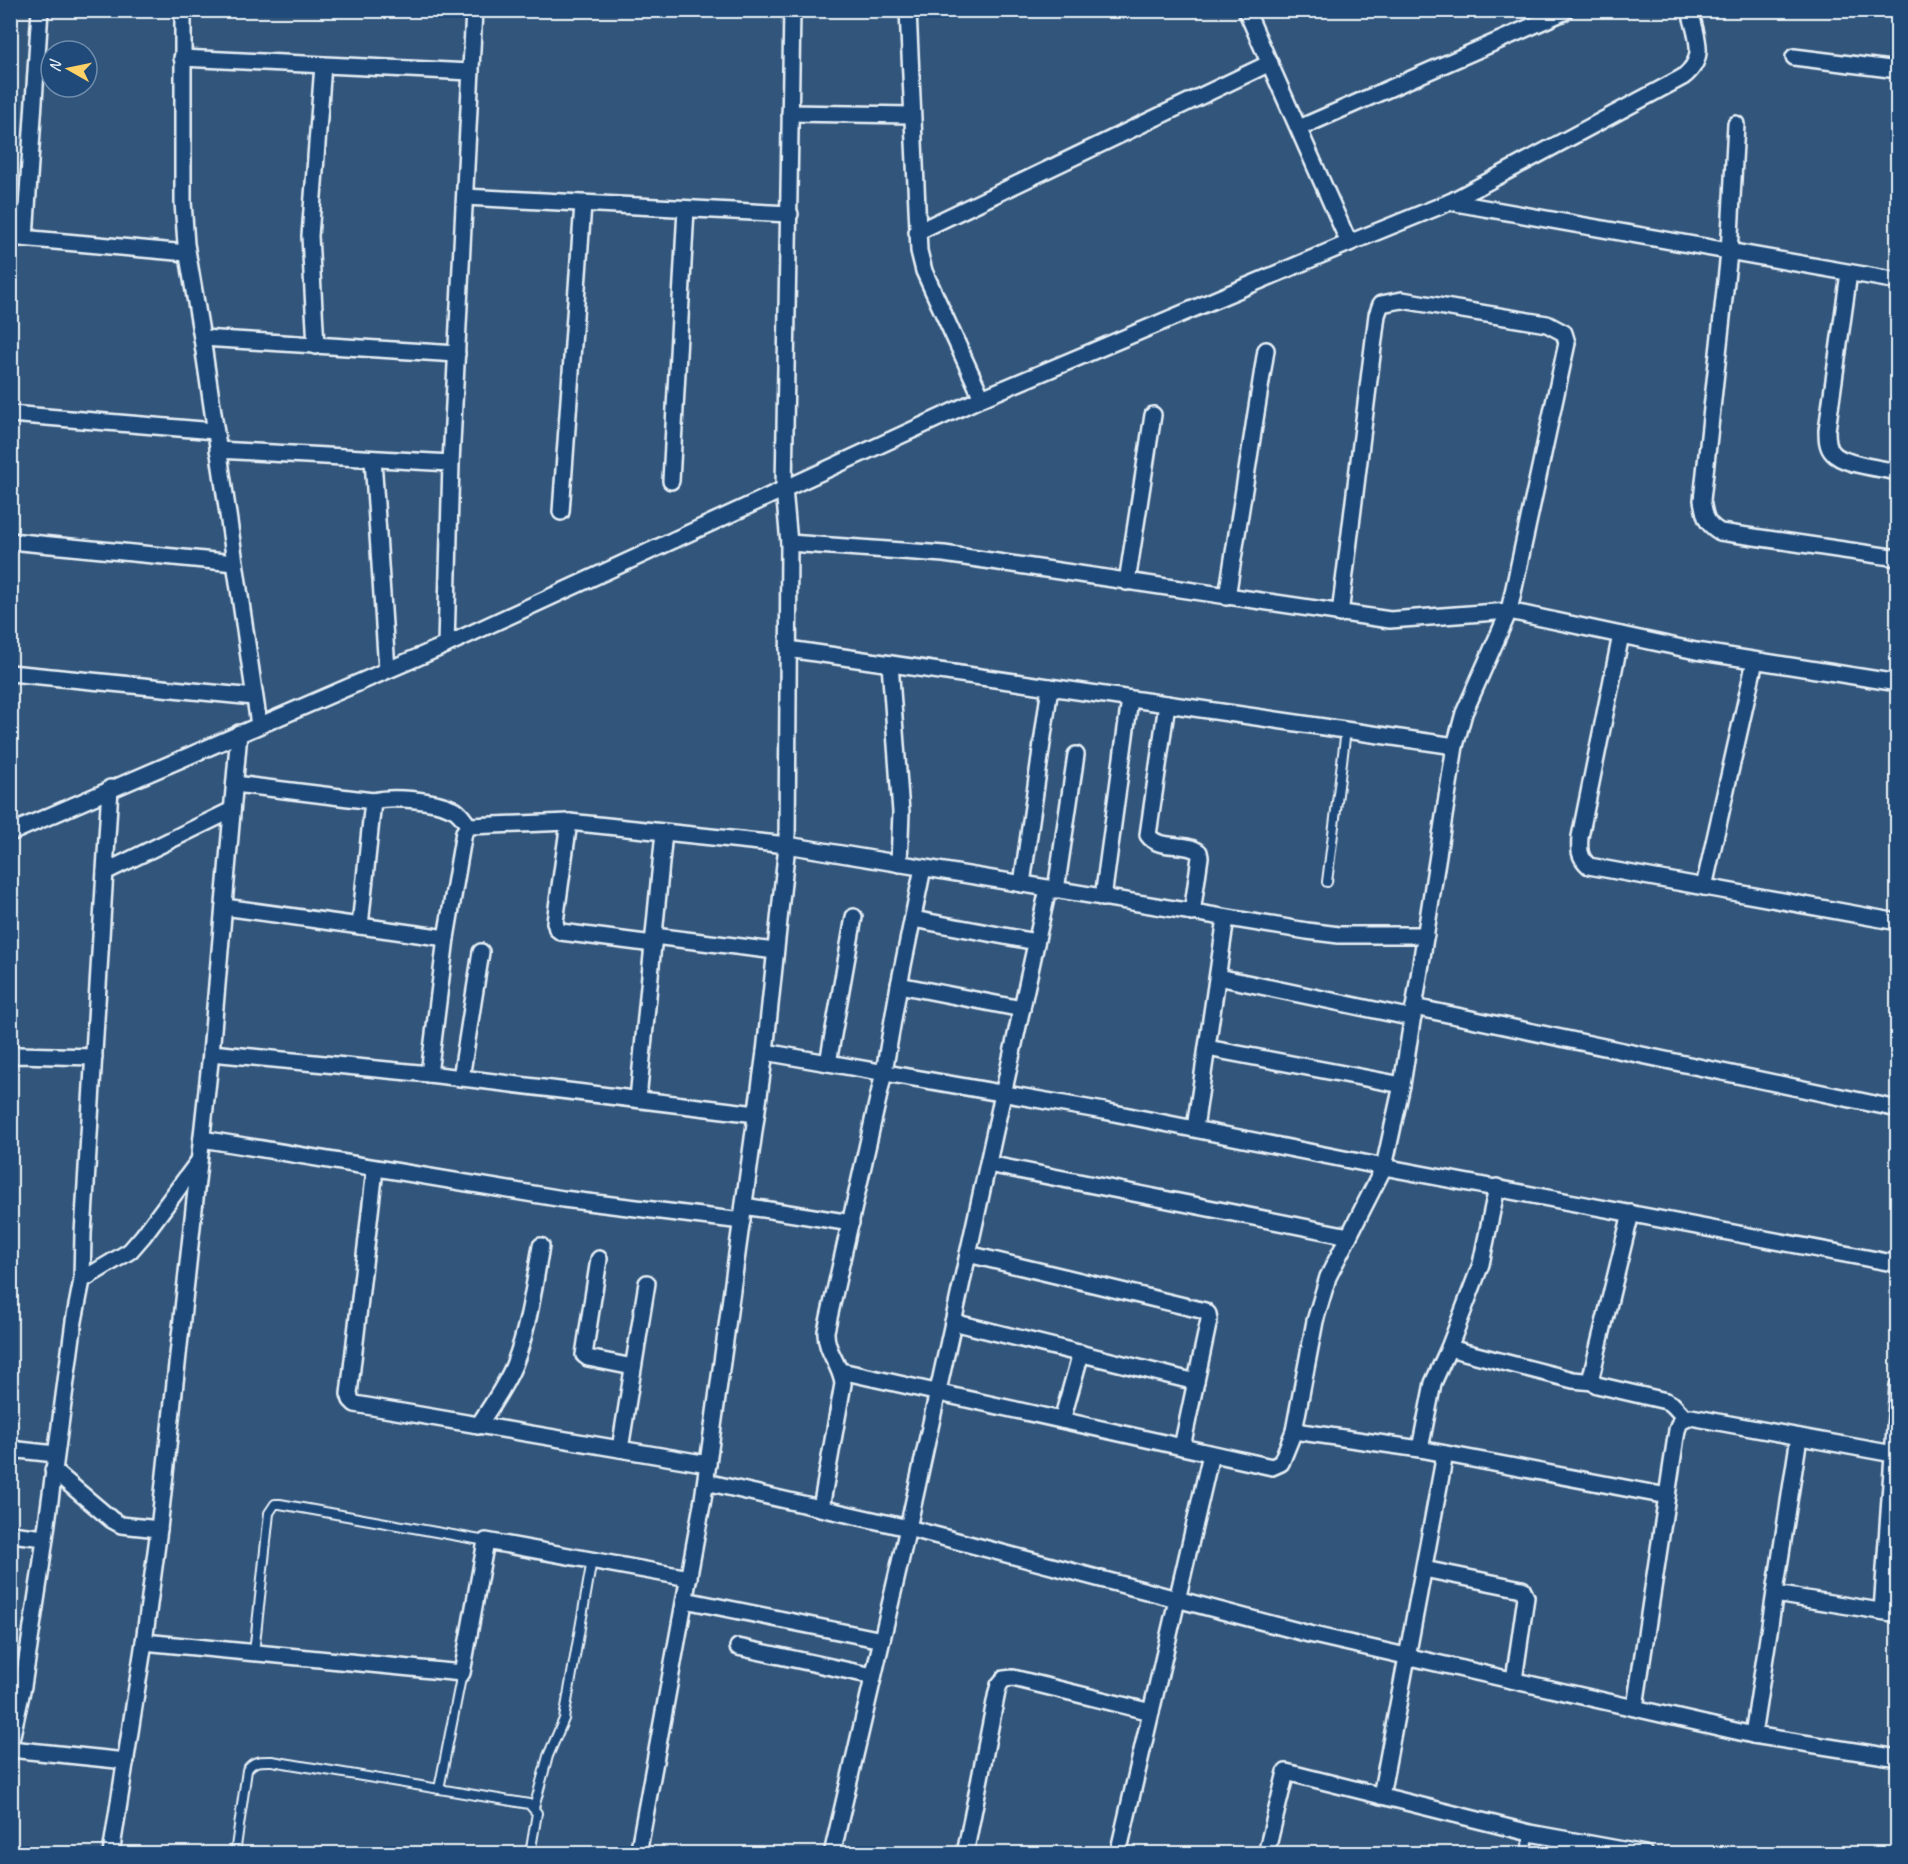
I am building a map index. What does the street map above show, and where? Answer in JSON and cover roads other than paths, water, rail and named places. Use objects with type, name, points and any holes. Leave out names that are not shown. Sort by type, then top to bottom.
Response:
[{"type":"street","points":[[40,10],[18,237],[187,253]]},
{"type":"street","points":[[183,10],[183,202],[187,253],[202,338],[258,725]]},
{"type":"street","points":[[446,645],[451,463],[474,10]]},
{"type":"street","points":[[638,1854],[706,1482],[765,1052],[787,845],[789,543],[784,489],[792,10]]},
{"type":"street","points":[[908,10],[917,232],[924,271],[982,398]]},
{"type":"street","points":[[1246,10],[1349,243]]},
{"type":"street","points":[[10,832],[446,645],[982,398],[1450,202],[1683,77],[1697,60],[1699,50],[1690,10]]},
{"type":"street","points":[[1299,128],[1564,12]]},
{"type":"street","points":[[1794,57],[1898,70]]},
{"type":"street","points":[[182,58],[471,72]]},
{"type":"street","points":[[917,232],[1270,63]]},
{"type":"street","points":[[316,346],[310,236],[323,65]]},
{"type":"street","points":[[790,113],[912,115]]},
{"type":"street","points":[[1736,124],[1729,253],[1702,500],[1704,514],[1710,526],[1720,532],[1898,558]]},
{"type":"street","points":[[465,197],[789,214]]},
{"type":"street","points":[[1450,202],[1898,281]]},
{"type":"street","points":[[561,512],[583,204]]},
{"type":"street","points":[[671,481],[686,209]]},
{"type":"street","points":[[1849,273],[1827,443],[1832,453],[1842,460],[1898,472]]},
{"type":"street","points":[[842,1371],[1272,1467],[1281,1463],[1294,1431],[1320,1300],[1328,1278],[1384,1167],[1402,1085],[1455,746],[1464,713],[1509,611],[1567,343],[1564,333],[1547,324],[1402,300],[1381,304],[1377,315],[1340,614]]},
{"type":"street","points":[[202,338],[457,354]]},
{"type":"street","points":[[1227,597],[1266,350]]},
{"type":"street","points":[[10,414],[215,431]]},
{"type":"street","points":[[1127,582],[1153,415]]},
{"type":"street","points":[[218,450],[451,463]]},
{"type":"street","points":[[373,459],[387,670]]},
{"type":"street","points":[[10,541],[235,563]]},
{"type":"street","points":[[789,543],[945,554],[1390,620],[1509,611],[1696,651],[1898,683]]},
{"type":"street","points":[[1621,635],[1580,837],[1581,859],[1589,866],[1898,922]]},
{"type":"street","points":[[788,649],[1455,746]]},
{"type":"street","points":[[1704,887],[1755,661]]},
{"type":"street","points":[[890,664],[901,812],[899,864]]},
{"type":"street","points":[[10,673],[254,697]]},
{"type":"street","points":[[1022,884],[1050,687]]},
{"type":"street","points":[[1103,898],[1130,699]]},
{"type":"street","points":[[1167,704],[1148,835],[1156,843],[1194,848],[1199,852],[1192,912]]},
{"type":"street","points":[[111,1854],[159,1529],[211,1053],[239,733]]},
{"type":"street","points":[[832,1854],[908,1528],[1036,942],[1052,889],[1076,755]]},
{"type":"street","points":[[235,784],[374,801],[384,798],[443,805],[458,812],[469,826]]},
{"type":"street","points":[[10,1744],[23,1686],[74,1321],[82,1280],[110,788]]},
{"type":"street","points":[[360,926],[374,801]]},
{"type":"street","points":[[105,872],[232,810]]},
{"type":"street","points":[[429,1074],[446,938],[464,832],[469,826],[569,822],[787,845],[1339,935],[1426,935]]},
{"type":"street","points":[[569,822],[555,922],[557,929],[561,932],[775,951]]},
{"type":"street","points":[[638,1099],[664,832]]},
{"type":"street","points":[[821,1508],[843,1384],[842,1371],[825,1340],[884,1072],[923,868]]},
{"type":"street","points":[[224,907],[446,938]]},
{"type":"street","points":[[828,1063],[854,917]]},
{"type":"street","points":[[1195,1128],[1226,918]]},
{"type":"street","points":[[913,920],[1036,942]]},
{"type":"street","points":[[461,1078],[481,952]]},
{"type":"street","points":[[1218,977],[1414,1012],[1898,1109]]},
{"type":"street","points":[[899,985],[1022,1009]]},
{"type":"street","points":[[1207,1048],[1402,1085]]},
{"type":"street","points":[[765,1052],[1195,1128],[1384,1167],[1898,1264]]},
{"type":"street","points":[[211,1053],[429,1074],[756,1113]]},
{"type":"street","points":[[10,1057],[17,1055],[94,1057]]},
{"type":"street","points":[[202,1139],[563,1199],[851,1223]]},
{"type":"street","points":[[82,1280],[130,1251],[199,1160]]},
{"type":"street","points":[[988,1164],[1349,1236]]},
{"type":"street","points":[[375,1169],[349,1394],[355,1404],[708,1464]]},
{"type":"street","points":[[1420,1449],[1433,1383],[1481,1264],[1497,1187]]},
{"type":"street","points":[[1593,1382],[1592,1377],[1631,1213]]},
{"type":"street","points":[[478,1426],[507,1380],[514,1364],[530,1311],[542,1246]]},
{"type":"street","points":[[968,1254],[1205,1311],[1209,1320],[1182,1447]]},
{"type":"street","points":[[599,1259],[584,1355],[588,1358],[633,1367]]},
{"type":"street","points":[[620,1449],[647,1283]]},
{"type":"street","points":[[953,1322],[1196,1382]]},
{"type":"street","points":[[1449,1348],[1666,1401],[1685,1418]]},
{"type":"street","points":[[1062,1420],[1081,1353]]},
{"type":"street","points":[[1882,1611],[1898,1386]]},
{"type":"street","points":[[1635,1707],[1680,1422],[1691,1417],[1893,1454]]},
{"type":"street","points":[[1294,1431],[1420,1449],[1667,1496]]},
{"type":"street","points":[[1754,1735],[1799,1437]]},
{"type":"street","points":[[10,1449],[55,1454]]},
{"type":"street","points":[[1118,1854],[1211,1454]]},
{"type":"street","points":[[1381,1797],[1409,1656],[1444,1454]]},
{"type":"street","points":[[53,1470],[112,1520],[121,1525],[159,1529]]},
{"type":"street","points":[[706,1482],[908,1528],[1309,1634],[1754,1735],[1898,1758]]},
{"type":"street","points":[[10,1534],[45,1538]]},
{"type":"street","points":[[144,1642],[462,1673],[486,1540],[689,1578]]},
{"type":"street","points":[[1424,1569],[1522,1589],[1526,1597],[1514,1680]]},
{"type":"street","points":[[1775,1594],[1898,1614]]},
{"type":"street","points":[[685,1600],[882,1640]]},
{"type":"street","points":[[738,1647],[873,1676]]},
{"type":"street","points":[[965,1854],[997,1692],[1004,1679],[1013,1678],[1151,1712]]},
{"type":"street","points":[[10,1749],[126,1761]]},
{"type":"street","points":[[1266,1854],[1286,1772],[1530,1833],[1645,1854]]},
{"type":"lane","points":[[1327,882],[1346,730]]},
{"type":"lane","points":[[254,1653],[269,1513],[274,1504],[486,1540]]},
{"type":"lane","points":[[534,1808],[548,1756],[564,1719],[592,1560]]},
{"type":"lane","points":[[440,1789],[462,1673]]},
{"type":"lane","points":[[235,1854],[247,1770],[250,1765],[258,1761],[272,1761],[529,1804],[537,1813],[530,1854]]},
{"type":"lane","points":[[1525,1854],[1530,1833]]}]
